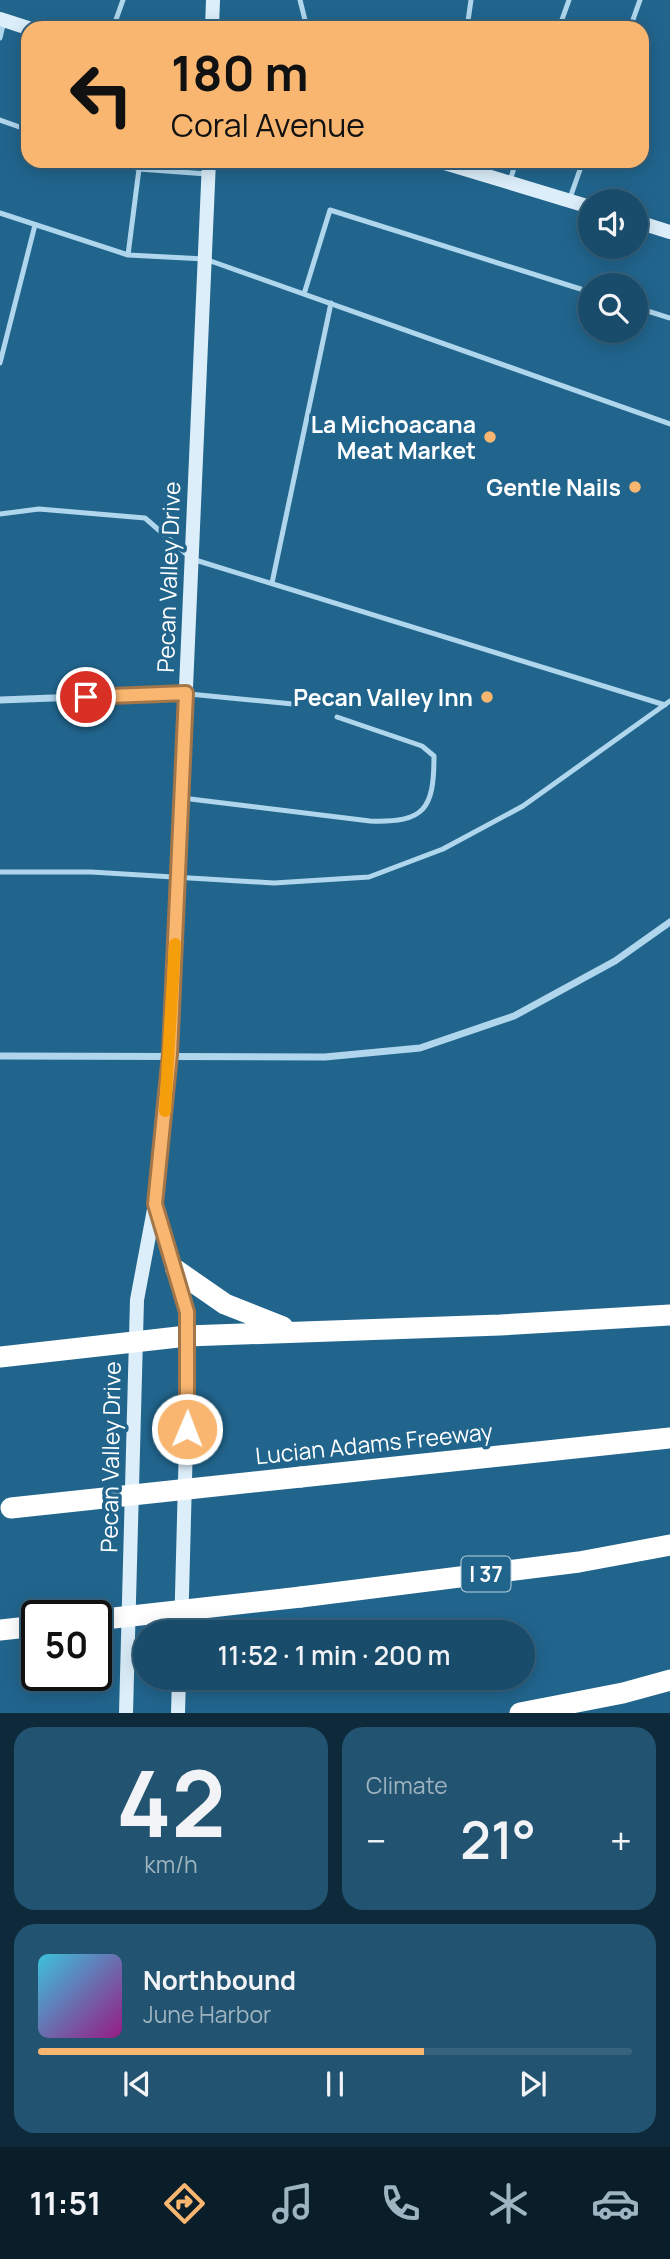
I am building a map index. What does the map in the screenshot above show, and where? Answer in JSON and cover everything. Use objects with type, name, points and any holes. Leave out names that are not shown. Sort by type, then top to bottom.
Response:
[{"type":"highway","points":[[176,1270],[225,1304],[295,1331]]},
{"type":"highway","points":[[0,1357],[187,1336],[500,1325],[670,1315]]},
{"type":"highway","name":"Lucian Adams Freeway","points":[[6,1509],[670,1437]]},
{"type":"highway","name":"I 37","points":[[112,1618],[579,1562],[670,1545]]},
{"type":"highway","points":[[0,1630],[21,1628]]},
{"type":"highway","points":[[520,1713],[623,1693],[670,1680]]},
{"type":"main road","points":[[212,21],[214,0]]},
{"type":"main road","points":[[2,20],[21,26]]},
{"type":"main road","name":"Pecan Valley Drive","points":[[126,1713],[136,1300],[155,1204],[170,1054],[208,168]]},
{"type":"main road","points":[[470,168],[578,204]]},
{"type":"main road","points":[[648,225],[670,232]]},
{"type":"main road","name":"Pecan Valley Drive","points":[[155,1204],[187,1312],[181,1620]]},
{"type":"main road","points":[[178,1713],[179,1690]]},
{"type":"street","points":[[0,700],[186,693]]},
{"type":"street","points":[[0,1056],[170,1054],[325,1057],[420,1048],[458,1037],[524,1011],[615,961],[670,922]]},
{"type":"lane","points":[[116,21],[123,0]]},
{"type":"lane","points":[[300,0],[305,21]]},
{"type":"lane","points":[[468,21],[471,0]]},
{"type":"lane","points":[[562,21],[569,0]]},
{"type":"lane","points":[[632,21],[640,0]]},
{"type":"lane","points":[[0,38],[2,20]]},
{"type":"lane","points":[[0,120],[21,128]]},
{"type":"lane","points":[[136,168],[174,168]]},
{"type":"lane","points":[[509,183],[514,168]]},
{"type":"lane","points":[[569,201],[581,168]]},
{"type":"lane","points":[[128,255],[139,169]]},
{"type":"lane","points":[[304,294],[330,210],[578,288]]},
{"type":"lane","points":[[0,213],[128,255],[205,259],[670,424]]},
{"type":"lane","points":[[0,363],[35,225]]},
{"type":"lane","points":[[272,583],[331,303]]},
{"type":"lane","points":[[648,311],[670,318]]},
{"type":"lane","points":[[0,514],[39,509],[145,518],[192,559],[668,703]]},
{"type":"lane","points":[[186,693],[293,704]]},
{"type":"lane","points":[[0,872],[91,872],[274,884],[369,877],[443,849],[523,806],[668,703]]},
{"type":"lane","points":[[182,798],[370,821],[397,822],[415,817],[426,809],[432,786],[434,756],[422,746],[337,716]]},
{"type":"slow traffic","points":[[165,1111],[175,944]]},
{"type":"place","name":"La Michoacana Meat Market","points":[[490,437]]},
{"type":"place","name":"Gentle Nails","points":[[635,487]]},
{"type":"place","name":"Pecan Valley Inn","points":[[487,697]]},
{"type":"route","points":[[86,697],[186,693],[170,1054],[155,1204],[187,1312],[187,1429]]}]
